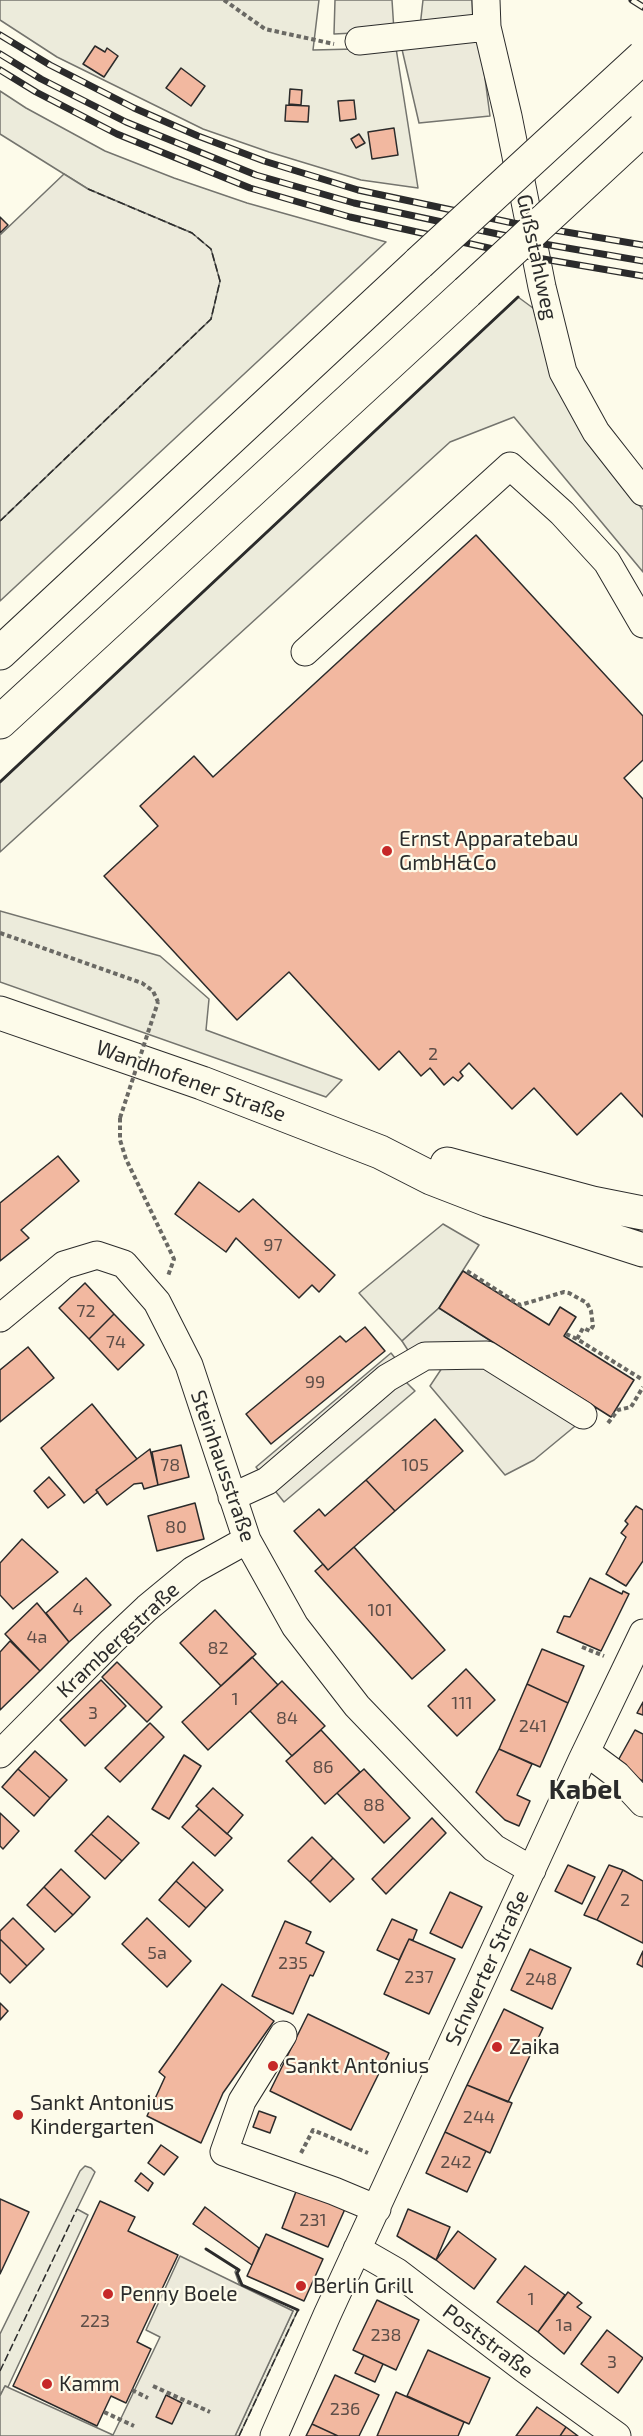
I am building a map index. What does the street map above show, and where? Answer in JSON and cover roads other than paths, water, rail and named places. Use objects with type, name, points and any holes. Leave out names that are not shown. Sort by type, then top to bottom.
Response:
[{"type":"main road","points":[[0,653],[643,57]]},
{"type":"main road","points":[[0,722],[643,129]]},
{"type":"main road","name":"Wandhofener Straße","points":[[0,1013],[202,1083],[380,1152],[431,1178],[639,1252]]},
{"type":"main road","name":"Wandhofener Straße","points":[[380,1152],[441,1162],[592,1203],[643,1213]]},
{"type":"street","name":"Gußstahlweg","points":[[486,0],[487,27],[508,116],[542,286],[563,372],[596,432],[643,492]]},
{"type":"street","points":[[358,41],[487,27]]},
{"type":"street","points":[[305,652],[510,466],[562,513],[607,562],[643,624]]},
{"type":"street","name":"Steinhausstraße","points":[[0,1318],[64,1264],[98,1255],[124,1264],[157,1302],[189,1365],[247,1540],[295,1626],[357,1706],[494,1848],[532,1870]]},
{"type":"street","points":[[232,1497],[267,1481],[387,1378],[425,1356],[487,1355],[594,1419]]},
{"type":"street","name":"Krambergstraße","points":[[0,1754],[147,1608],[193,1570],[247,1540]]},
{"type":"street","name":"Schwerter Straße","points":[[274,2436],[357,2249],[643,1633]]},
{"type":"street","points":[[586,1752],[617,1775],[643,1803]]},
{"type":"street","points":[[283,2035],[242,2101],[224,2152],[377,2209]]},
{"type":"street","name":"Poststraße","points":[[357,2249],[397,2272],[617,2436]]},
{"type":"railway","points":[[632,0],[643,7]]},
{"type":"railway","points":[[0,35],[50,65],[134,108],[264,161],[358,190],[513,223],[643,245]]},
{"type":"railway","points":[[0,54],[41,79],[126,122],[256,175],[354,203],[544,244],[643,261]]},
{"type":"railway","points":[[0,70],[36,92],[117,134],[250,188],[350,217],[520,255],[643,276]]},
{"type":"place","name":"Ernst Apparatebau GmbH&Co","points":[[387,851]]},
{"type":"place","name":"Zaika","points":[[497,2047]]},
{"type":"place","name":"Sankt Antonius","points":[[273,2066]]},
{"type":"place","name":"Sankt Antonius Kindergarten","points":[[18,2115]]},
{"type":"place","name":"Berlin Grill","points":[[301,2286]]},
{"type":"place","name":"Penny Boele","points":[[108,2294]]},
{"type":"place","name":"Kamm","points":[[47,2384]]},
{"type":"district","name":"Kabel","points":[[585,1790]]}]
